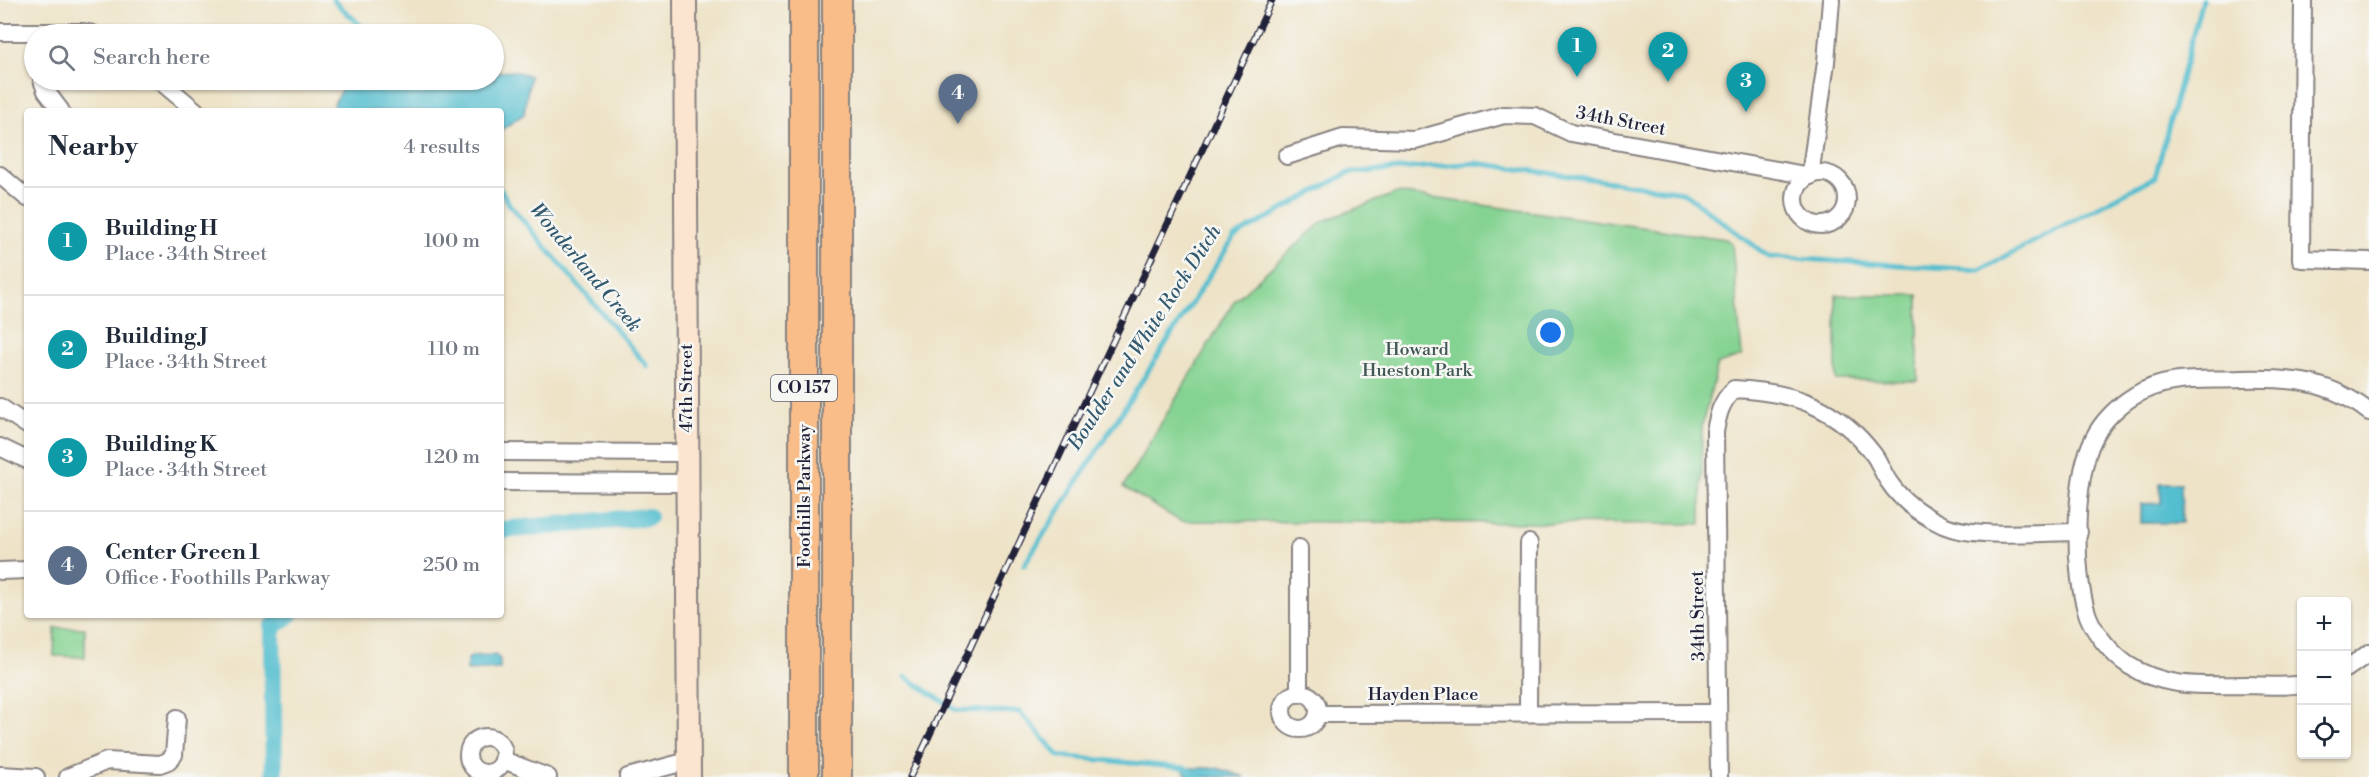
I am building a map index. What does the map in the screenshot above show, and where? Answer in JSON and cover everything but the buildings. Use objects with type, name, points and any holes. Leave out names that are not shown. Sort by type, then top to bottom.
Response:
[{"type":"highway","name":"Foothills Parkway","points":[[804,0],[804,777]]},
{"type":"highway","name":"Foothills Parkway","points":[[837,0],[837,777]]},
{"type":"street","name":"47th Street","points":[[685,0],[688,769]]},
{"type":"street","name":"34th Street","points":[[1287,156],[1343,138],[1415,140],[1504,116],[1535,116],[1571,133],[1810,176],[1826,62],[1831,0]]},
{"type":"street","points":[[2302,0],[2301,259],[2369,261]]},
{"type":"street","points":[[0,32],[24,33]]},
{"type":"street","points":[[46,90],[59,108]]},
{"type":"street","points":[[171,90],[192,108]]},
{"type":"street","points":[[0,176],[24,196]]},
{"type":"street","points":[[2297,684],[2181,685],[2149,677],[2127,664],[2108,647],[2089,618],[2080,586],[2079,532],[2082,468],[2094,437],[2115,410],[2135,395],[2158,385],[2183,380],[2288,379],[2322,385],[2354,400],[2369,412]]},
{"type":"street","name":"34th Street","points":[[1719,777],[1715,432],[1718,412],[1725,398],[1734,388],[1767,390],[1799,398],[1826,410],[1856,434],[1903,499],[1923,515],[1945,526],[1970,532],[2079,532]]},
{"type":"street","points":[[0,407],[24,423]]},
{"type":"street","points":[[0,447],[24,459]]},
{"type":"street","points":[[504,452],[686,453]]},
{"type":"street","points":[[504,482],[686,483]]},
{"type":"street","points":[[1528,712],[1529,543]]},
{"type":"street","points":[[1299,548],[1299,694],[1315,701],[1318,714]]},
{"type":"street","points":[[0,571],[24,570]]},
{"type":"street","points":[[2351,666],[2369,653]]},
{"type":"street","name":"Hayden Place","points":[[1299,694],[1285,703],[1283,714],[1288,724],[1305,728],[1314,722],[1318,714],[1718,713]]},
{"type":"street","points":[[68,777],[107,760],[160,764],[168,760],[174,755],[177,718]]},
{"type":"street","points":[[503,760],[548,777]]},
{"type":"street","points":[[628,777],[688,769]]},
{"type":"street","points":[[0,775],[36,777]]},
{"type":"green space","name":"Howard Hueston Park","points":[[1397,193],[1726,239],[1732,244],[1742,356],[1718,364],[1702,425],[1701,524],[1180,521],[1123,487],[1235,300],[1323,221]]},
{"type":"green space","points":[[1836,295],[1918,295],[1918,381],[1836,380]]},
{"type":"green space","points":[[55,628],[85,628],[85,657],[54,656]]},
{"type":"water","points":[[514,71],[530,76],[524,114],[504,128],[504,108],[334,108],[341,90],[504,90],[504,72]]},
{"type":"water","points":[[2160,483],[2181,483],[2182,523],[2141,523],[2141,504],[2161,503]]},
{"type":"water","points":[[495,655],[500,659],[500,669],[467,671],[467,661],[471,656]]},
{"type":"water","points":[[1182,768],[1217,768],[1245,777],[1188,777]]},
{"type":"waterway","name":"Wonderland Creek","points":[[333,0],[359,24]]},
{"type":"waterway","name":"Boulder and White Rock Ditch","points":[[1024,565],[1234,237],[1348,173],[1476,163],[1683,192],[1769,257],[1980,270],[2155,177],[2202,0]]},
{"type":"waterway","name":"Wonderland Creek","points":[[504,195],[647,366]]},
{"type":"waterway","name":"Boulder and White Rock Ditch","points":[[504,530],[648,517]]},
{"type":"waterway","name":"Boulder and White Rock Ditch","points":[[274,777],[272,627],[285,618]]},
{"type":"waterway","name":"Wonderland Creek","points":[[906,677],[956,710],[1020,712],[1059,756],[1185,768],[1200,777]]},
{"type":"railway","points":[[910,777],[1272,0]]},
{"type":"place","name":"Building H","points":[[1577,77]]},
{"type":"place","name":"Building J","points":[[1668,82]]},
{"type":"place","name":"Building K","points":[[1746,112]]},
{"type":"place","name":"Center Green 1","points":[[958,124]]}]
